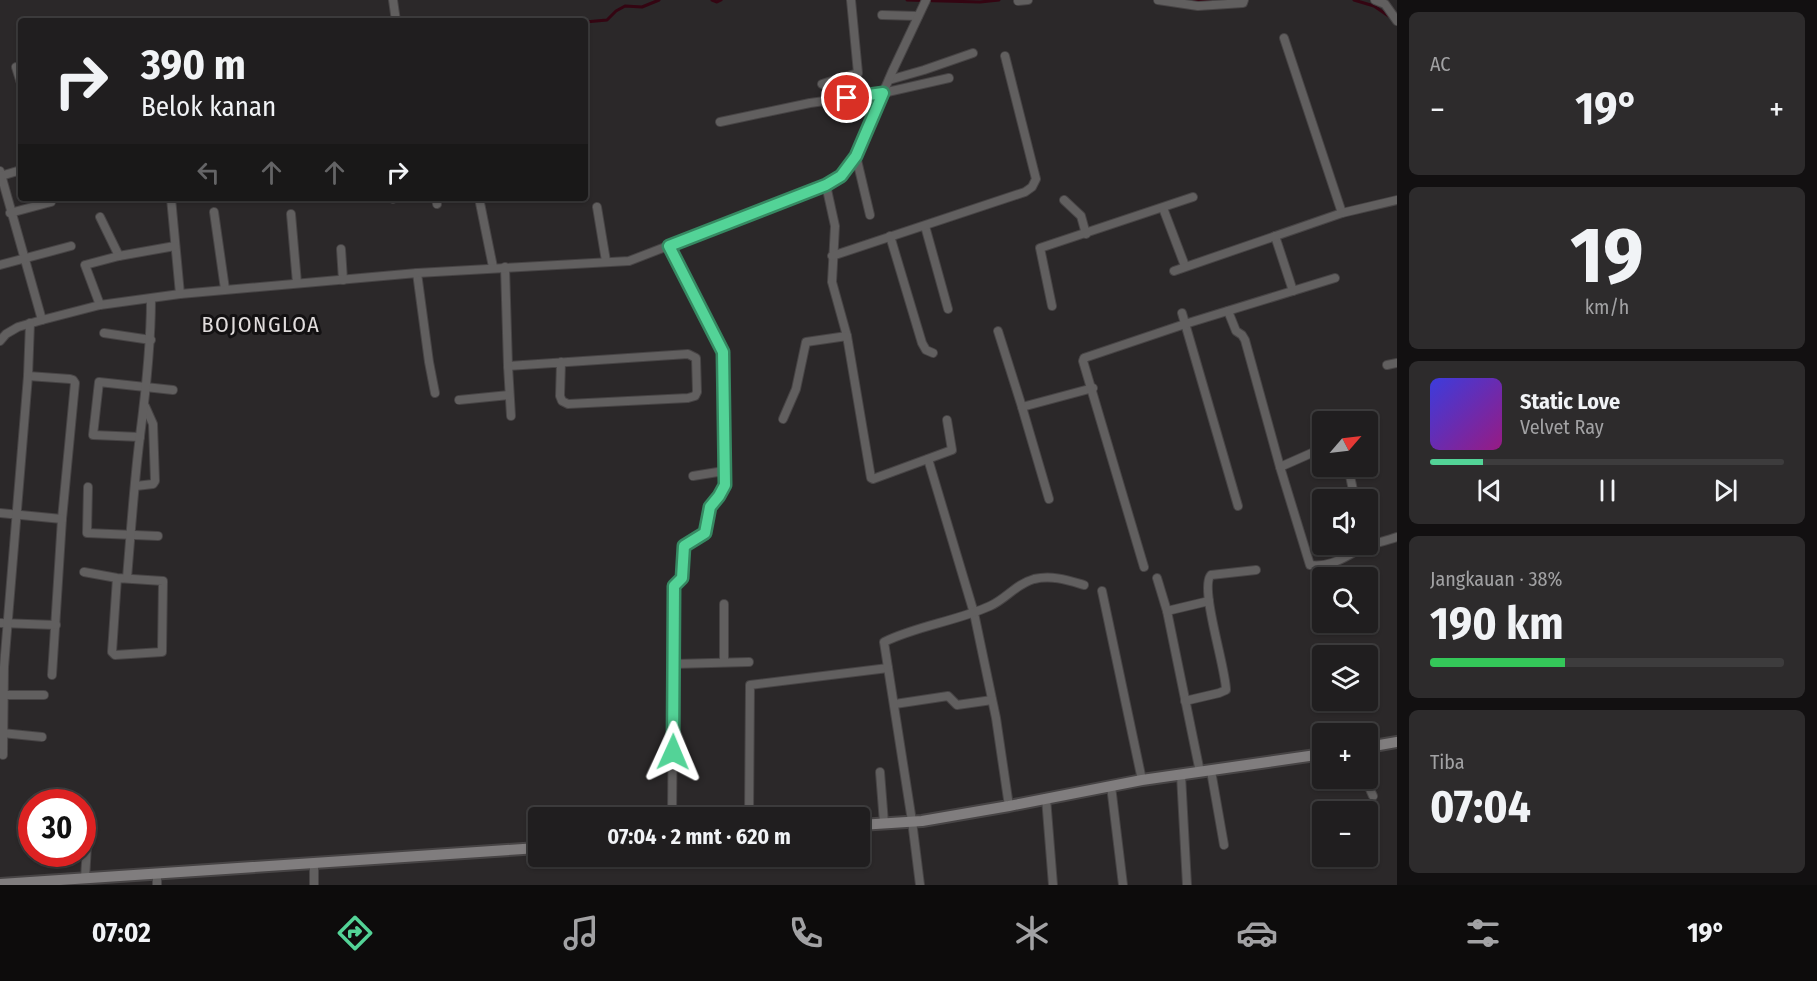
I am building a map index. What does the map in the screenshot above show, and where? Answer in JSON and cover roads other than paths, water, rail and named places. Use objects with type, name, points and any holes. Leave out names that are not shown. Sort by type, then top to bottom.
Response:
[{"type":"street","points":[[393,0],[396,18]]},
{"type":"street","points":[[822,84],[858,74],[851,0]]},
{"type":"street","points":[[1018,1],[1028,0]]},
{"type":"street","points":[[1158,0],[1198,6],[1244,1]]},
{"type":"street","points":[[1375,0],[1385,4],[1397,21]]},
{"type":"street","points":[[0,341],[6,334],[30,323],[100,305],[180,294],[493,267],[629,261],[826,185],[841,176],[856,156],[925,3]]},
{"type":"street","points":[[882,15],[918,16]]},
{"type":"street","points":[[1284,38],[1342,213]]},
{"type":"street","points":[[889,80],[973,53]]},
{"type":"street","points":[[832,256],[1025,192],[1032,187],[1036,179],[1005,56]]},
{"type":"street","points":[[16,67],[18,73]]},
{"type":"street","points":[[720,122],[810,103],[883,93],[948,78]]},
{"type":"street","points":[[856,156],[870,214]]},
{"type":"street","points":[[18,170],[1,173],[10,213],[42,320]]},
{"type":"street","points":[[826,185],[835,226],[832,282],[847,336],[871,478],[952,450],[947,420]]},
{"type":"street","points":[[1052,306],[1039,249],[1193,197]]},
{"type":"street","points":[[1064,200],[1081,216],[1086,234]]},
{"type":"street","points":[[1174,271],[1342,213],[1397,200]]},
{"type":"street","points":[[171,201],[180,294]]},
{"type":"street","points":[[480,201],[493,267]]},
{"type":"street","points":[[10,213],[51,202]]},
{"type":"street","points":[[597,207],[606,261]]},
{"type":"street","points":[[1163,208],[1185,266]]},
{"type":"street","points":[[214,212],[225,289]]},
{"type":"street","points":[[291,214],[297,283]]},
{"type":"street","points":[[100,217],[118,256]]},
{"type":"street","points":[[925,226],[948,309]]},
{"type":"street","points":[[890,236],[922,343],[926,350],[933,353]]},
{"type":"street","points":[[1275,236],[1293,291]]},
{"type":"street","points":[[0,265],[71,246]]},
{"type":"street","points":[[100,305],[85,266],[118,256],[175,246]]},
{"type":"street","points":[[669,246],[723,352],[724,471],[724,488],[710,507],[705,533],[684,546],[682,578],[674,586],[672,807]]},
{"type":"street","points":[[340,249],[343,280]]},
{"type":"street","points":[[505,267],[509,395],[512,416]]},
{"type":"street","points":[[417,273],[435,393]]},
{"type":"street","points":[[1144,567],[1084,358],[1335,278]]},
{"type":"street","points":[[127,578],[140,437],[147,388],[151,340],[151,299]]},
{"type":"street","points":[[1228,311],[1236,331],[1245,340],[1310,565],[1332,564],[1348,555]]},
{"type":"street","points":[[1182,313],[1238,506]]},
{"type":"street","points":[[3,754],[4,623],[17,513],[30,323]]},
{"type":"street","points":[[998,331],[1049,499]]},
{"type":"street","points":[[104,333],[151,340]]},
{"type":"street","points":[[783,419],[796,389],[806,342],[847,336]]},
{"type":"street","points":[[508,366],[561,362],[693,355],[697,363],[697,392],[695,396],[688,398],[567,404],[560,396],[561,362]]},
{"type":"street","points":[[1388,365],[1397,363]]},
{"type":"street","points":[[28,376],[70,379],[75,383],[62,519],[52,675]]},
{"type":"street","points":[[140,437],[93,435],[98,384],[100,382],[173,390]]},
{"type":"street","points":[[1022,407],[1093,388]]},
{"type":"street","points":[[459,399],[509,395]]},
{"type":"street","points":[[136,486],[148,485],[155,481],[153,424],[145,406]]},
{"type":"street","points":[[1280,467],[1312,453]]},
{"type":"street","points":[[928,459],[974,613],[1001,746],[1010,806]]},
{"type":"street","points":[[693,476],[724,471]]},
{"type":"street","points":[[88,487],[86,532],[158,536]]},
{"type":"street","points":[[0,513],[62,519]]},
{"type":"street","points":[[1378,542],[1397,537]]},
{"type":"street","points":[[1185,701],[1226,690],[1206,581],[1211,575],[1256,570]]},
{"type":"street","points":[[84,572],[117,578],[162,580],[164,583],[162,652],[115,655],[112,652],[117,578]]},
{"type":"street","points":[[920,885],[885,641],[974,613],[996,603],[1023,583],[1036,579],[1056,578],[1084,585]]},
{"type":"street","points":[[1157,578],[1167,611],[1185,701],[1206,771],[1224,845]]},
{"type":"street","points":[[1102,591],[1142,780]]},
{"type":"street","points":[[1167,611],[1209,601]]},
{"type":"street","points":[[724,604],[724,662]]},
{"type":"street","points":[[4,623],[56,625]]},
{"type":"street","points":[[674,664],[749,662]]},
{"type":"street","points":[[749,807],[750,685],[888,668]]},
{"type":"street","points":[[4,695],[45,695]]},
{"type":"street","points":[[895,704],[948,696],[957,705],[992,700]]},
{"type":"street","points":[[2,733],[42,737]]},
{"type":"street","points":[[1378,745],[1397,742]]},
{"type":"street","points":[[870,824],[912,821],[1010,806],[1142,780],[1312,756]]},
{"type":"street","points":[[880,772],[884,823]]},
{"type":"street","points":[[1181,775],[1187,885]]},
{"type":"street","points":[[1111,786],[1124,885]]},
{"type":"street","points":[[1370,789],[1373,796]]},
{"type":"street","points":[[1046,798],[1053,885]]},
{"type":"street","points":[[0,884],[157,880],[314,863],[528,849]]},
{"type":"street","points":[[314,863],[314,885]]},
{"type":"waterway","points":[[588,22],[607,20],[625,6],[642,7],[659,0]]},
{"type":"waterway","points":[[712,0],[717,2],[721,0]]},
{"type":"waterway","points":[[907,0],[980,2],[999,0]]},
{"type":"waterway","points":[[1191,1],[1225,0]]},
{"type":"waterway","points":[[1354,0],[1374,6],[1390,17]]},
{"type":"district","name":"BOJONGLOA","points":[[261,324]]}]
